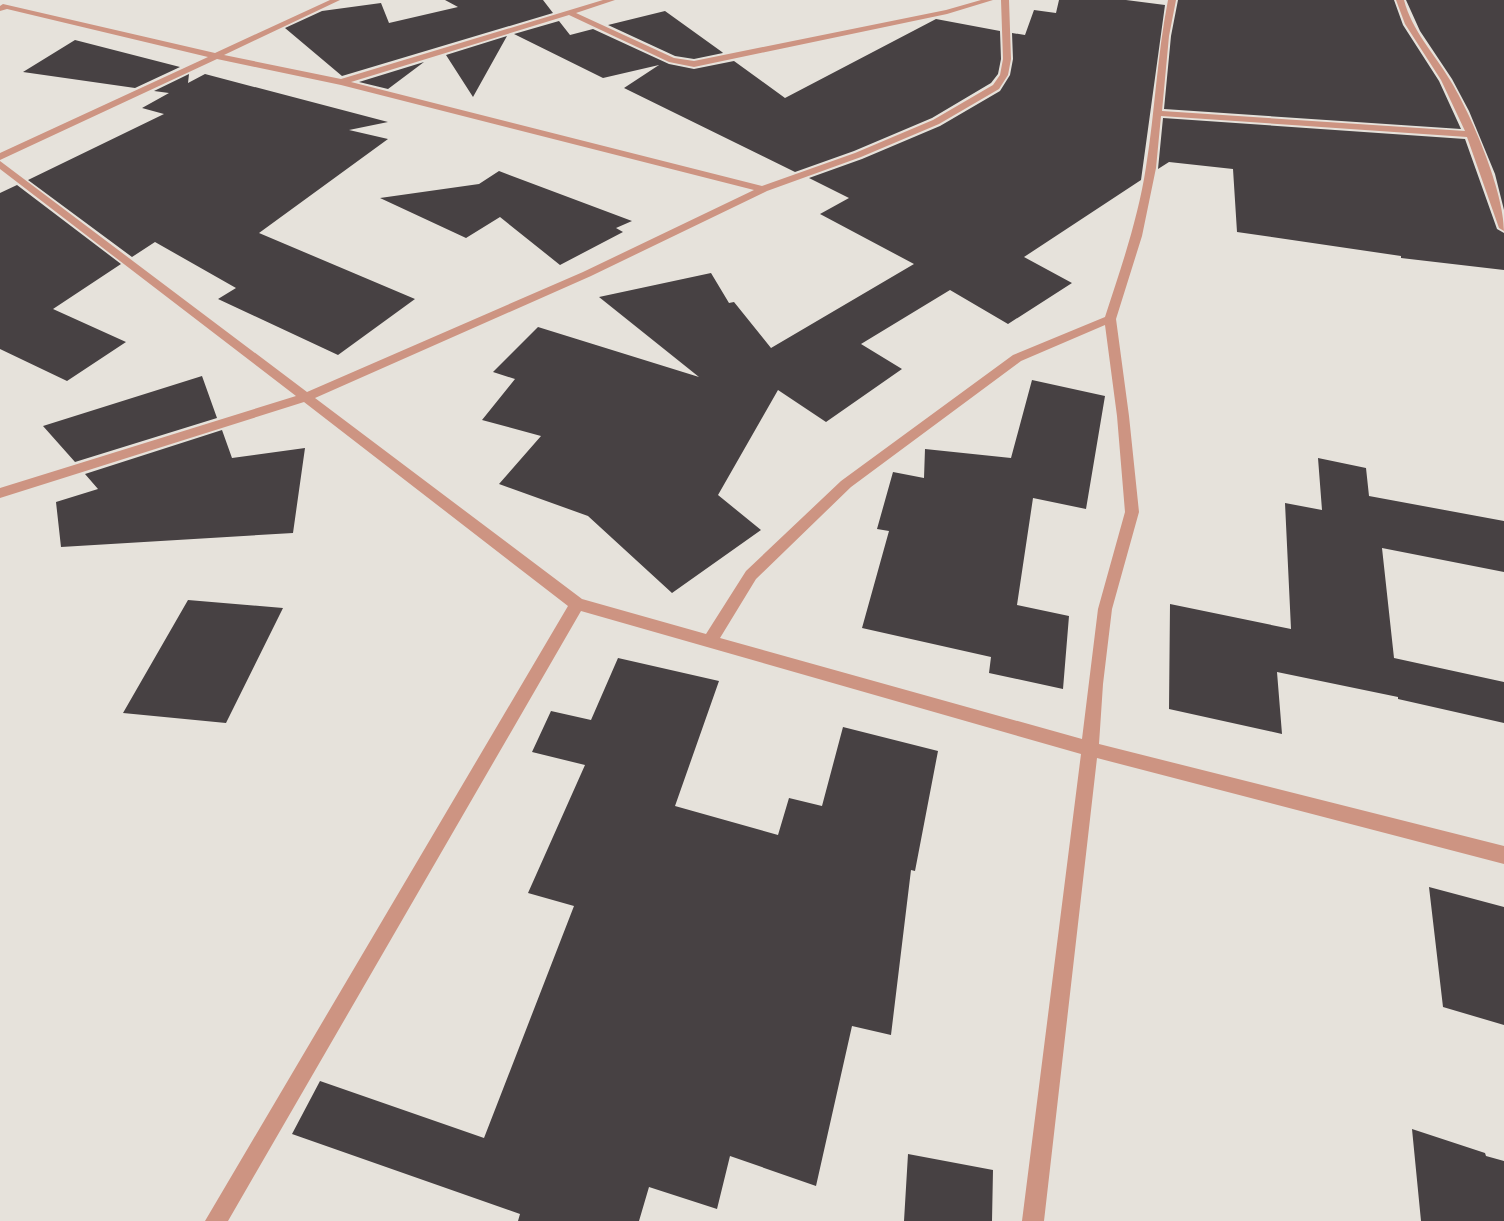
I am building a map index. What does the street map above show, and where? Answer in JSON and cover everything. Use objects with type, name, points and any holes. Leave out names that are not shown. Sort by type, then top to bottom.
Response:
[{"type":"street","points":[[3,7],[16,0]]},
{"type":"street","points":[[0,157],[336,0]]},
{"type":"street","points":[[341,82],[611,0]]},
{"type":"street","points":[[570,13],[672,60],[694,64],[938,14],[988,0]]},
{"type":"street","points":[[0,493],[306,397],[587,274],[763,189],[858,155],[936,122],[996,87],[1004,75],[1007,59],[1005,0]]},
{"type":"street","points":[[1033,1221],[1090,749],[1095,684],[1106,609],[1132,512],[1123,416],[1110,319],[1137,237],[1151,168],[1165,36],[1172,0]]},
{"type":"street","points":[[1400,0],[1402,10],[1414,33],[1452,89],[1471,134],[1504,228]]},
{"type":"street","points":[[3,7],[341,82],[763,189]]},
{"type":"street","points":[[1156,113],[1471,134]]},
{"type":"street","points":[[0,164],[577,604],[1090,749],[1504,855]]},
{"type":"street","points":[[710,641],[751,575],[846,484],[1017,358],[1110,319]]},
{"type":"street","points":[[216,1221],[577,604]]},
{"type":"building","points":[[445,0],[543,0],[553,13],[342,76],[285,28],[322,11],[381,3],[389,23],[458,7]]},
{"type":"building","points":[[1059,0],[1126,0],[1165,5],[1141,180],[1024,257],[1072,283],[1008,324],[950,290],[861,344],[902,369],[826,422],[778,390],[718,495],[761,530],[672,593],[588,516],[499,484],[541,436],[482,420],[515,379],[493,372],[538,327],[699,377],[599,297],[711,273],[729,303],[734,302],[771,348],[914,264],[820,214],[849,198],[809,178],[862,159],[940,126],[1000,91],[1010,75],[1013,59],[1012,33],[1025,35],[1034,10],[1056,13]]},
{"type":"building","points":[[1178,0],[1394,0],[1403,25],[1439,81],[1461,129],[1164,109],[1171,36]]},
{"type":"building","points":[[1406,0],[1504,0],[1504,210],[1495,174],[1469,111],[1452,79],[1420,31]]},
{"type":"building","points":[[665,11],[723,53],[694,59],[675,56],[608,25]]},
{"type":"building","points":[[936,19],[1000,31],[1001,59],[998,74],[991,83],[932,118],[854,151],[795,172],[624,88],[659,65],[603,78],[514,34],[559,21],[570,35],[593,29],[669,64],[694,69],[734,61],[785,98]]},
{"type":"building","points":[[507,36],[473,97],[446,55]]},
{"type":"building","points":[[75,40],[180,67],[135,88],[23,72]]},
{"type":"building","points":[[424,62],[388,89],[359,82]]},
{"type":"building","points":[[189,74],[188,83],[205,74],[388,122],[349,130],[388,139],[259,233],[415,299],[338,355],[218,299],[236,288],[155,242],[132,257],[28,180],[164,114],[142,108],[169,93],[154,91]]},
{"type":"building","points":[[1163,118],[1465,139],[1497,229],[1504,233],[1504,270],[1401,258],[1401,256],[1237,232],[1233,169],[1169,162],[1158,169]]},
{"type":"building","points":[[499,171],[632,221],[616,228],[623,232],[560,265],[500,217],[466,238],[380,198],[479,184]]},
{"type":"building","points":[[17,185],[121,264],[53,309],[126,342],[67,381],[0,349],[0,193]]},
{"type":"building","points":[[202,376],[217,418],[75,462],[43,426]]},
{"type":"building","points":[[1032,380],[1105,396],[1086,509],[1033,498],[1017,605],[1069,616],[1063,689],[989,673],[991,657],[862,628],[889,531],[877,529],[893,472],[924,478],[925,449],[1011,458]]},
{"type":"building","points":[[222,430],[232,458],[305,448],[293,533],[61,547],[56,502],[98,489],[85,474]]},
{"type":"building","points":[[1318,458],[1366,468],[1369,496],[1504,521],[1504,572],[1382,548],[1394,658],[1504,682],[1504,723],[1398,699],[1398,697],[1277,672],[1282,734],[1169,709],[1170,604],[1291,629],[1285,503],[1322,510]]},
{"type":"building","points":[[188,600],[283,608],[226,723],[123,713]]},
{"type":"building","points":[[618,658],[719,681],[675,806],[778,835],[789,798],[822,806],[843,727],[938,751],[915,871],[911,870],[891,1035],[852,1026],[816,1186],[730,1156],[717,1209],[649,1187],[639,1221],[518,1221],[520,1214],[292,1134],[320,1081],[484,1138],[574,906],[528,893],[585,765],[532,752],[551,711],[591,720]]},
{"type":"building","points":[[1429,887],[1504,907],[1504,1025],[1443,1007]]},
{"type":"building","points":[[1412,1129],[1504,1161],[1504,1221],[1421,1221]]},
{"type":"building","points":[[908,1154],[993,1170],[992,1221],[904,1221]]}]
